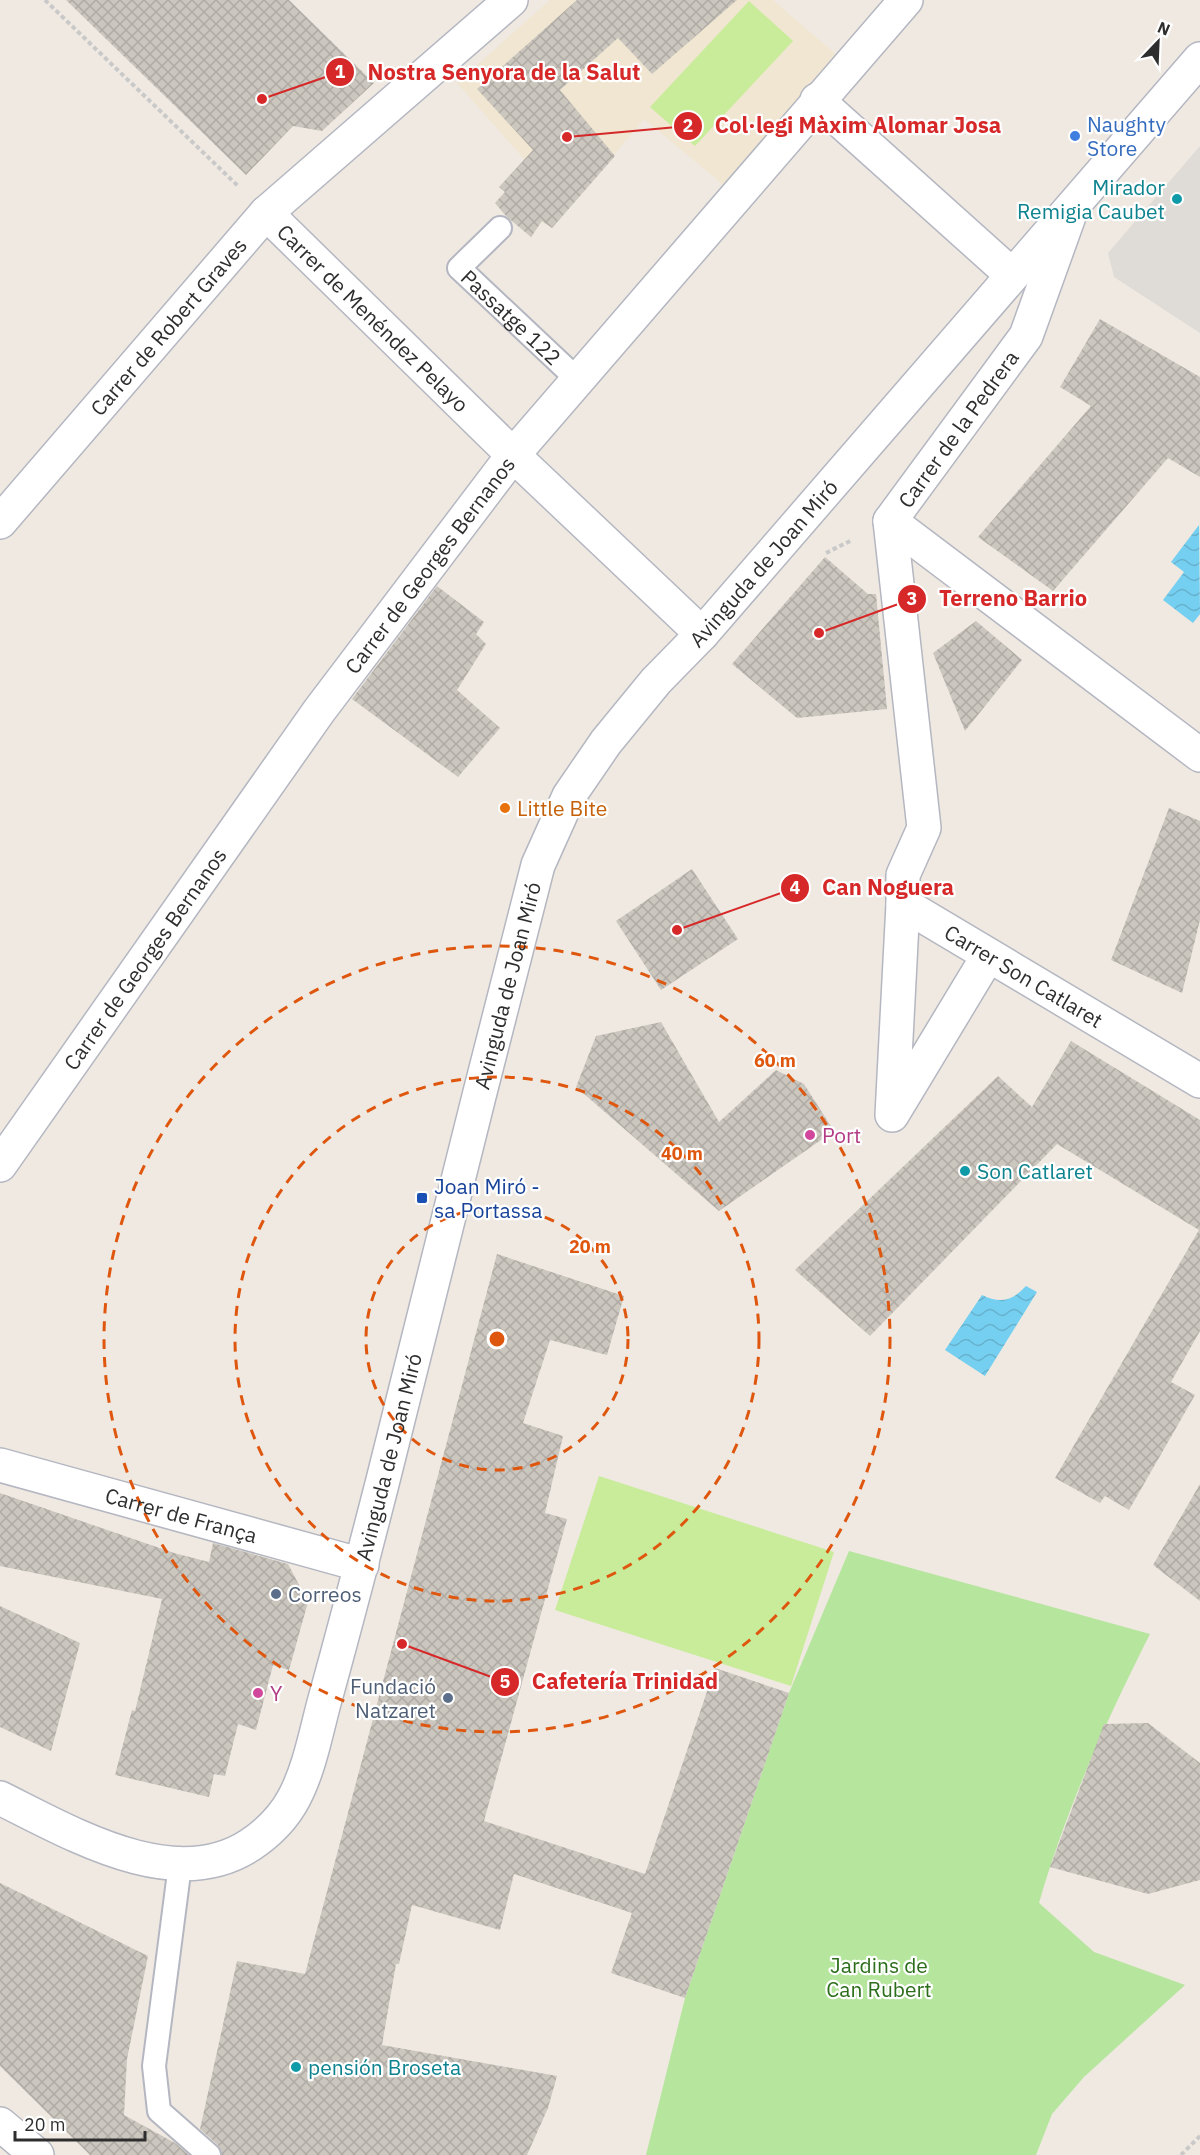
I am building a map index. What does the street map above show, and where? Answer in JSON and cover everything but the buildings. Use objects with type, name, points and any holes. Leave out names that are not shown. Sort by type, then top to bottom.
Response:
[{"type":"street","name":"Carrer de Robert Graves","points":[[0,522],[266,213],[511,0]]},
{"type":"street","name":"Carrer de Georges Bernanos","points":[[0,1165],[320,711],[513,456],[817,100],[906,0]]},
{"type":"street","name":"Avinguda de Joan Miró","points":[[0,1798],[75,1835],[131,1855],[180,1865],[218,1861],[247,1847],[267,1832],[294,1798],[302,1780],[362,1565],[538,865],[569,796],[606,742],[656,681],[702,634],[1200,59]]},
{"type":"street","points":[[817,100],[1012,275]]},
{"type":"street","name":"Carrer de la Pedrera","points":[[1071,208],[1026,336],[890,520],[1200,755]]},
{"type":"street","name":"Carrer de Menéndez Pelayo","points":[[266,213],[513,456],[702,634]]},
{"type":"street","points":[[890,520],[924,828],[903,874],[892,1115],[988,956]]},
{"type":"street","name":"Carrer Son Catlaret","points":[[903,904],[1200,1080]]},
{"type":"street","name":"Carrer de França","points":[[0,1465],[362,1565]]},
{"type":"street","points":[[0,2124],[37,2155]]},
{"type":"lane","name":"Passatge 122","points":[[500,228],[459,268],[578,380]]},
{"type":"lane","points":[[180,1865],[154,2067],[159,2111],[209,2155]]},
{"type":"path","name":"Carrer de Menéndez Pelayo","points":[[45,0],[266,213]]},
{"type":"path","points":[[1181,2155],[1200,2136]]},
{"type":"shaded area","points":[[550,0],[773,0],[838,56],[726,187],[644,119],[552,228],[542,222],[531,237],[508,218],[495,203],[505,192],[499,187],[526,161],[457,83]]},
{"type":"shaded area","name":"Mirador Remigia Caubet","points":[[1200,146],[1200,333],[1114,277],[1108,253]]},
{"type":"green space","points":[[749,1],[793,41],[695,146],[650,107]]},
{"type":"green space","points":[[599,1476],[834,1552],[791,1686],[555,1610]]},
{"type":"green space","name":"Jardins de Can Rubert","points":[[849,1551],[1150,1634],[1088,1766],[1039,1903],[1094,1952],[1185,1985],[1084,2077],[1052,2114],[1036,2155],[646,2155],[685,1998],[789,1693]]},
{"type":"water","points":[[1199,525],[1200,614],[1193,623],[1163,600],[1184,572],[1171,562]]},
{"type":"water","points":[[1026,1286],[1037,1292],[985,1376],[945,1350],[982,1295],[994,1300],[1005,1300],[1016,1295]]},
{"type":"place","name":"Nostra Senyora de la Salut","points":[[262,99]]},
{"type":"place","name":"Naughty Store","points":[[1075,136]]},
{"type":"place","name":"Col·legi Màxim Alomar Josa","points":[[567,137]]},
{"type":"place","name":"Mirador Remigia Caubet","points":[[1177,199]]},
{"type":"place","name":"Terreno Barrio","points":[[819,633]]},
{"type":"place","name":"Little Bite","points":[[505,808]]},
{"type":"place","name":"Can Noguera","points":[[677,930]]},
{"type":"place","name":"Port","points":[[810,1135]]},
{"type":"place","name":"Son Catlaret","points":[[965,1171]]},
{"type":"place","name":"Joan Miró - sa Portassa","points":[[422,1198]]},
{"type":"place","name":"Correos","points":[[276,1594]]},
{"type":"place","name":"Cafetería Trinidad","points":[[402,1644]]},
{"type":"place","name":"Y","points":[[258,1693]]},
{"type":"place","name":"Fundació Natzaret","points":[[448,1698]]},
{"type":"place","name":"pensión Broseta","points":[[296,2067]]}]
